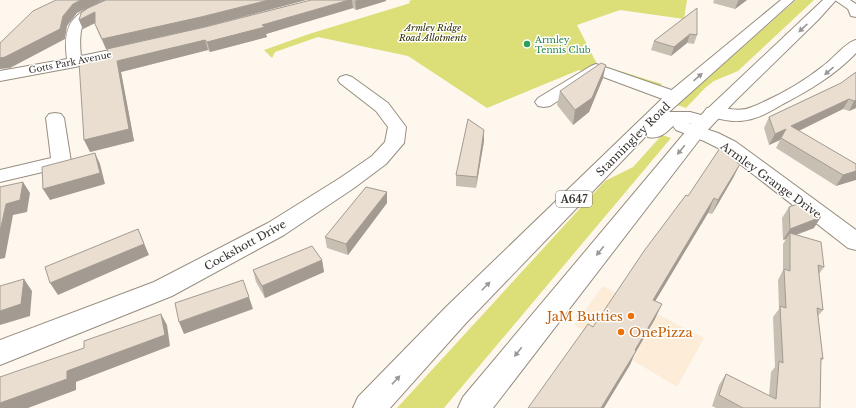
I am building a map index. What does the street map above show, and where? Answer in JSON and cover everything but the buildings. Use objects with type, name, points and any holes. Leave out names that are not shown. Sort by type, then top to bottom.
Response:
[{"type":"street","points":[[75,62],[72,44],[78,20],[90,11],[116,0]]},
{"type":"street","name":"Stanningley Road","points":[[686,122],[674,97],[788,0]]},
{"type":"street","name":"Stanningley Road","points":[[369,408],[456,315],[602,171],[686,122],[738,88],[811,21],[830,0]]},
{"type":"street","points":[[841,0],[853,7],[856,13]]},
{"type":"street","points":[[686,122],[747,115],[758,111],[806,87],[822,77],[838,64],[856,44]]},
{"type":"street","name":"Gotts Park Avenue","points":[[0,76],[149,46]]},
{"type":"street","points":[[544,102],[596,69],[674,97]]},
{"type":"street","name":"Cockshott Drive","points":[[0,353],[163,289],[276,228],[347,183],[379,160],[394,143],[397,127],[382,107],[346,80]]},
{"type":"street","points":[[0,176],[61,162],[55,118]]},
{"type":"street","name":"Stanningley Road","points":[[474,408],[686,122]]},
{"type":"street","name":"Armley Grange Drive","points":[[686,122],[729,146],[856,242]]},
{"type":"shaded area","points":[[603,286],[704,338],[677,387],[574,325]]},
{"type":"green space","name":"Armley Ridge Road Allotments","points":[[687,0],[684,19],[620,10],[577,25],[597,64],[662,84],[652,93],[579,70],[487,108],[408,56],[318,37],[275,52],[272,58],[264,50],[309,34],[410,3],[409,1]]},
{"type":"green space","points":[[796,0],[814,0],[738,71],[714,81],[705,88],[686,108],[677,105]]},
{"type":"green space","points":[[662,135],[671,138],[444,408],[397,408],[605,181],[633,167]]},
{"type":"place","name":"Armley Tennis Club","points":[[527,44]]},
{"type":"place","name":"JaM Butties","points":[[631,316]]},
{"type":"place","name":"OnePizza","points":[[621,332]]}]
